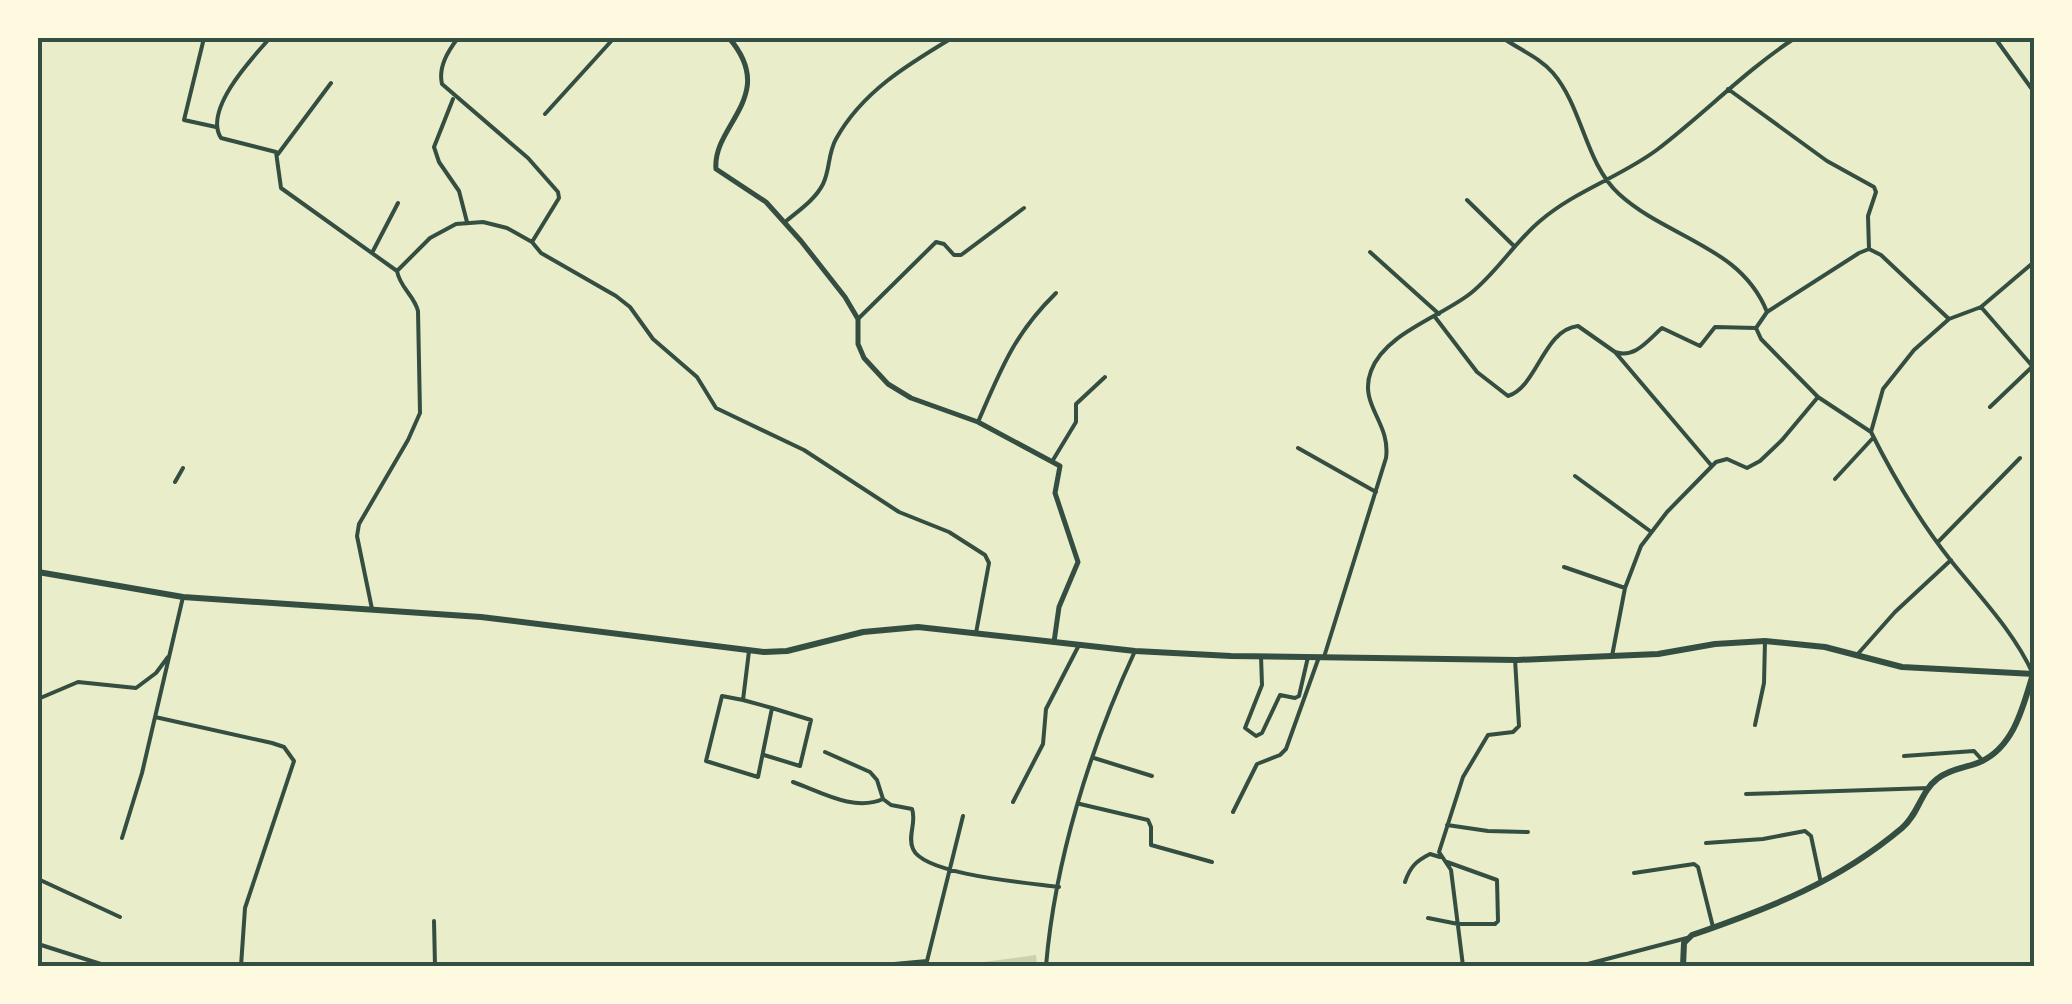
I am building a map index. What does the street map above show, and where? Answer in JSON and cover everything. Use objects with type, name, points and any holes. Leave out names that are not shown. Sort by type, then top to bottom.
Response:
[{"type":"main road","points":[[38,572],[184,597],[481,616],[749,651],[788,651],[893,628],[918,627],[1135,651],[1308,657],[1514,660],[1658,654],[1766,640],[1802,643],[1902,668],[2034,674],[2004,746],[1983,761],[1943,775],[1929,788],[1908,823],[1821,883],[1783,903],[1687,938],[1683,966]]},
{"type":"street","points":[[204,38],[184,120],[216,127]]},
{"type":"street","points":[[270,38],[239,72],[216,127],[217,133],[228,141],[278,154]]},
{"type":"street","points":[[458,38],[440,74],[442,84],[528,158],[558,192],[559,198],[532,242]]},
{"type":"street","points":[[546,114],[614,38]]},
{"type":"street","points":[[729,38],[738,50],[748,90],[717,155],[716,169],[766,202],[828,274],[858,319],[858,344],[864,358],[888,384],[911,398],[978,422],[1053,460],[1062,470],[1055,493],[1078,562],[1059,607],[1054,642]]},
{"type":"street","points":[[785,222],[818,192],[834,142],[879,86],[952,38]]},
{"type":"street","points":[[1503,38],[1555,75],[1570,98],[1605,178],[1626,200],[1724,258],[1754,284],[1767,312]]},
{"type":"street","points":[[1233,812],[1257,764],[1286,749],[1322,657],[1376,492],[1388,444],[1368,390],[1370,373],[1381,353],[1394,340],[1474,291],[1514,246],[1558,207],[1659,148],[1727,88],[1795,38]]},
{"type":"street","points":[[1996,38],[2034,92]]},
{"type":"street","points":[[331,83],[278,154],[276,170],[281,188],[397,270],[401,285],[418,311],[420,414],[359,524],[357,536],[365,560],[372,609]]},
{"type":"street","points":[[1727,88],[1827,161],[1874,187],[1868,216],[1869,249]]},
{"type":"street","points":[[454,97],[434,147],[459,191],[467,222]]},
{"type":"street","points":[[1467,200],[1514,246]]},
{"type":"street","points":[[373,251],[398,203]]},
{"type":"street","points":[[858,319],[936,242],[954,254],[961,254],[1024,208]]},
{"type":"street","points":[[397,270],[430,238],[456,224],[498,224],[532,242],[541,253],[630,307],[653,340],[697,376],[716,408],[787,441],[880,501],[949,532],[985,555],[989,564],[976,633]]},
{"type":"street","points":[[1756,328],[1767,312],[1869,249]]},
{"type":"street","points":[[1869,249],[1949,318]]},
{"type":"street","points":[[1370,252],[1437,316],[1477,372],[1508,396],[1517,393],[1543,354],[1573,325],[1578,326],[1615,352],[1711,465]]},
{"type":"street","points":[[1834,480],[1872,434],[1883,389],[1890,377],[1949,318],[1981,307],[2034,262]]},
{"type":"street","points":[[978,422],[1016,339],[1056,293]]},
{"type":"street","points":[[1981,307],[2034,367],[1990,407]]},
{"type":"street","points":[[1615,352],[1635,352],[1662,328],[1700,346],[1716,328],[1756,328]]},
{"type":"street","points":[[1756,328],[1761,339],[1818,397],[1872,434],[1896,481],[1951,560],[2016,641],[2034,674]]},
{"type":"street","points":[[1053,460],[1076,422],[1074,406],[1105,376]]},
{"type":"street","points":[[1612,656],[1625,588],[1650,532],[1711,465],[1726,460],[1752,467],[1782,440],[1818,397]]},
{"type":"street","points":[[1298,448],[1376,492]]},
{"type":"street","points":[[1938,542],[2020,458]]},
{"type":"street","points":[[175,482],[183,468]]},
{"type":"street","points":[[1575,476],[1650,532]]},
{"type":"street","points":[[1856,656],[1895,612],[1951,560]]},
{"type":"street","points":[[1564,567],[1625,588]]},
{"type":"street","points":[[122,838],[184,597]]},
{"type":"street","points":[[1756,724],[1764,683],[1766,640]]},
{"type":"street","points":[[1014,802],[1042,744],[1046,708],[1079,645]]},
{"type":"street","points":[[743,700],[749,651]]},
{"type":"street","points":[[1046,966],[1058,886],[1080,804],[1135,651]]},
{"type":"street","points":[[38,699],[78,682],[136,688],[156,673],[171,653]]},
{"type":"street","points":[[1261,656],[1262,685],[1245,728],[1256,736],[1262,733],[1280,695],[1299,696],[1308,657]]},
{"type":"street","points":[[1441,858],[1463,778],[1484,739],[1492,733],[1514,732],[1519,726],[1514,660]]},
{"type":"street","points":[[764,755],[800,766],[812,722],[772,708],[722,696],[706,761],[758,777],[772,708]]},
{"type":"street","points":[[155,718],[272,743],[284,747],[294,761],[245,908],[241,966]]},
{"type":"street","points":[[1904,756],[1974,751],[1983,761]]},
{"type":"street","points":[[825,752],[870,772],[884,798],[912,810],[916,816],[911,845],[915,854],[950,871],[1058,886]]},
{"type":"street","points":[[1094,758],[1152,776]]},
{"type":"street","points":[[793,782],[851,803],[874,803],[884,798]]},
{"type":"street","points":[[1746,794],[1929,788]]},
{"type":"street","points":[[1080,804],[1148,820],[1152,845],[1212,862]]},
{"type":"street","points":[[872,966],[927,961],[963,816]]},
{"type":"street","points":[[1447,825],[1528,832]]},
{"type":"street","points":[[1706,842],[1804,832],[1811,836],[1821,883]]},
{"type":"street","points":[[1404,882],[1409,868],[1430,854],[1497,880],[1498,921],[1458,924],[1428,918]]},
{"type":"street","points":[[1441,858],[1451,870],[1463,966]]},
{"type":"street","points":[[1634,873],[1694,864],[1714,927]]},
{"type":"street","points":[[38,879],[120,917]]},
{"type":"street","points":[[434,921],[435,966]]},
{"type":"street","points":[[1580,966],[1687,938]]},
{"type":"street","points":[[38,944],[107,966]]},
{"type":"green space","points":[[1036,955],[1037,966],[953,966]]}]
